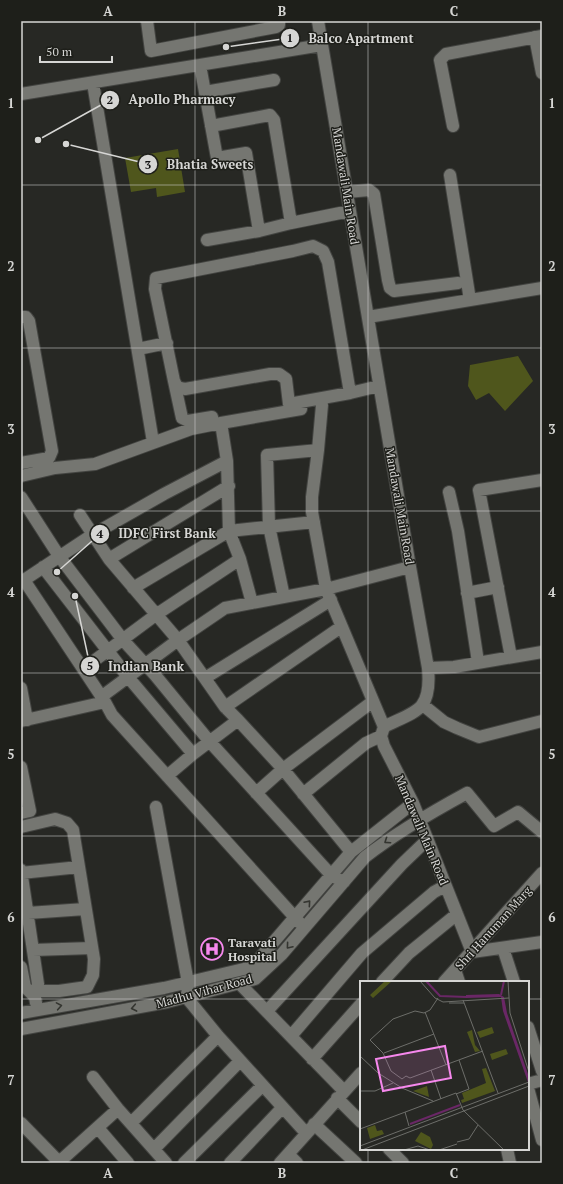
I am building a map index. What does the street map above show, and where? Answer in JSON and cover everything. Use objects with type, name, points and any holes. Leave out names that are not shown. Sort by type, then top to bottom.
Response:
[{"type":"street","points":[[147,21],[151,51],[276,27],[279,25],[279,21]]},
{"type":"street","name":"Mandawali Main Road","points":[[318,21],[428,668],[429,680],[423,705]]},
{"type":"street","points":[[453,126],[440,60],[446,54],[538,37],[542,73]]},
{"type":"street","points":[[21,94],[322,45]]},
{"type":"street","points":[[200,65],[216,158],[246,153],[259,231]]},
{"type":"street","points":[[205,92],[274,80]]},
{"type":"street","points":[[93,82],[153,442]]},
{"type":"street","points":[[211,126],[270,115],[274,120],[292,223]]},
{"type":"street","points":[[450,175],[470,300]]},
{"type":"street","points":[[347,192],[369,190],[374,194],[390,288],[394,291],[458,283]]},
{"type":"street","points":[[207,240],[259,231],[350,211]]},
{"type":"street","points":[[350,393],[328,262],[323,251],[313,246],[156,278],[156,289],[182,418],[188,421],[380,389]]},
{"type":"street","points":[[368,317],[542,288]]},
{"type":"street","points":[[21,317],[26,317],[29,320],[52,451],[49,458],[21,463]]},
{"type":"street","points":[[138,349],[167,343]]},
{"type":"street","points":[[174,381],[177,387],[185,389],[270,374],[279,374],[286,379],[288,404]]},
{"type":"street","points":[[21,476],[55,468],[95,464],[191,429],[322,405],[380,389]]},
{"type":"street","name":"Mandawali Main Road","points":[[322,405],[312,497],[312,512],[326,588],[372,702],[382,731],[384,746],[413,803],[472,952]]},
{"type":"street","points":[[221,423],[229,486],[229,531],[240,559],[252,603]]},
{"type":"street","points":[[284,597],[269,526],[267,455],[318,450]]},
{"type":"street","points":[[227,461],[164,494],[92,535],[23,581],[103,699],[112,716],[305,928]]},
{"type":"street","points":[[511,657],[479,490],[542,480]]},
{"type":"street","points":[[109,559],[229,486]]},
{"type":"street","points":[[449,492],[458,532],[478,662]]},
{"type":"street","points":[[21,497],[59,556],[123,640],[210,742],[256,793],[332,876],[344,882]]},
{"type":"street","points":[[80,515],[109,559],[178,640],[225,707],[283,769],[351,852]]},
{"type":"street","points":[[133,588],[229,531],[314,522]]},
{"type":"street","points":[[83,669],[157,614],[240,559]]},
{"type":"street","points":[[43,567],[128,677],[193,754]]},
{"type":"street","points":[[21,688],[24,721],[103,699],[145,664],[225,608],[326,588],[410,567]]},
{"type":"street","points":[[467,593],[498,587]]},
{"type":"street","points":[[205,678],[331,600]]},
{"type":"street","points":[[225,707],[341,627]]},
{"type":"street","points":[[428,668],[454,667],[542,652]]},
{"type":"street","points":[[256,793],[283,769],[372,702]]},
{"type":"street","points":[[303,794],[382,731],[423,705],[444,722],[479,736],[542,721]]},
{"type":"street","points":[[167,776],[238,720]]},
{"type":"street","points":[[21,767],[30,811],[21,813]]},
{"type":"street","name":"Madhu Vihar Road","points":[[21,1029],[187,998],[239,983],[282,954],[365,857],[419,820],[467,793],[494,826],[518,812],[542,832]]},
{"type":"street","name":"Madhu Vihar Road","points":[[21,1013],[188,983],[254,973],[295,918],[351,852],[413,803]]},
{"type":"street","points":[[156,807],[188,983],[187,998],[218,1036],[306,1134]]},
{"type":"street","points":[[21,827],[55,819],[67,822],[72,830],[94,959],[94,975],[87,988],[31,995]]},
{"type":"street","points":[[267,1011],[402,864],[427,840]]},
{"type":"street","points":[[31,995],[38,984],[33,950],[26,935],[28,913],[22,877],[79,867]]},
{"type":"street","name":"Shri Hanuman Marg","points":[[445,981],[542,873]]},
{"type":"street","points":[[291,1036],[362,954],[434,892],[445,886]]},
{"type":"street","points":[[28,913],[86,909]]},
{"type":"street","points":[[383,981],[409,953],[457,914]]},
{"type":"street","points":[[472,952],[542,942]]},
{"type":"street","points":[[33,950],[92,948]]},
{"type":"street","points":[[503,948],[514,981]]},
{"type":"street","points":[[21,967],[25,987],[31,995],[37,1010]]},
{"type":"street","points":[[456,970],[460,981]]},
{"type":"street","points":[[239,983],[312,1059],[360,1121]]},
{"type":"street","points":[[312,1059],[360,1005]]},
{"type":"street","points":[[529,1028],[538,1042],[542,1071]]},
{"type":"street","points":[[131,1123],[218,1036]]},
{"type":"street","points":[[154,1150],[240,1061]]},
{"type":"street","points":[[297,1163],[284,1159],[360,1074]]},
{"type":"street","points":[[93,1077],[166,1163]]},
{"type":"street","points":[[529,1084],[542,1080]]},
{"type":"street","points":[[184,1163],[262,1086]]},
{"type":"street","points":[[529,1092],[542,1140]]},
{"type":"street","points":[[21,1123],[59,1163],[118,1108]]},
{"type":"street","points":[[230,1163],[282,1108]]},
{"type":"street","points":[[314,1124],[356,1163]]},
{"type":"street","points":[[98,1128],[128,1163]]},
{"type":"street","points":[[390,1150],[403,1163]]},
{"type":"street","points":[[507,1150],[510,1163]]},
{"type":"green space","points":[[178,149],[185,192],[157,197],[156,188],[131,192],[125,158]]},
{"type":"green space","points":[[518,356],[533,381],[505,411],[489,393],[476,400],[468,386],[470,365]]},
{"type":"place","name":"Balco Apartment","points":[[226,47]]},
{"type":"place","name":"Apollo Pharmacy","points":[[38,140]]},
{"type":"place","name":"Bhatia Sweets","points":[[66,144]]},
{"type":"place","name":"IDFC First Bank","points":[[57,572]]},
{"type":"place","name":"Indian Bank","points":[[75,596]]},
{"type":"place","name":"Taravati Hospital","points":[[212,949]]}]
